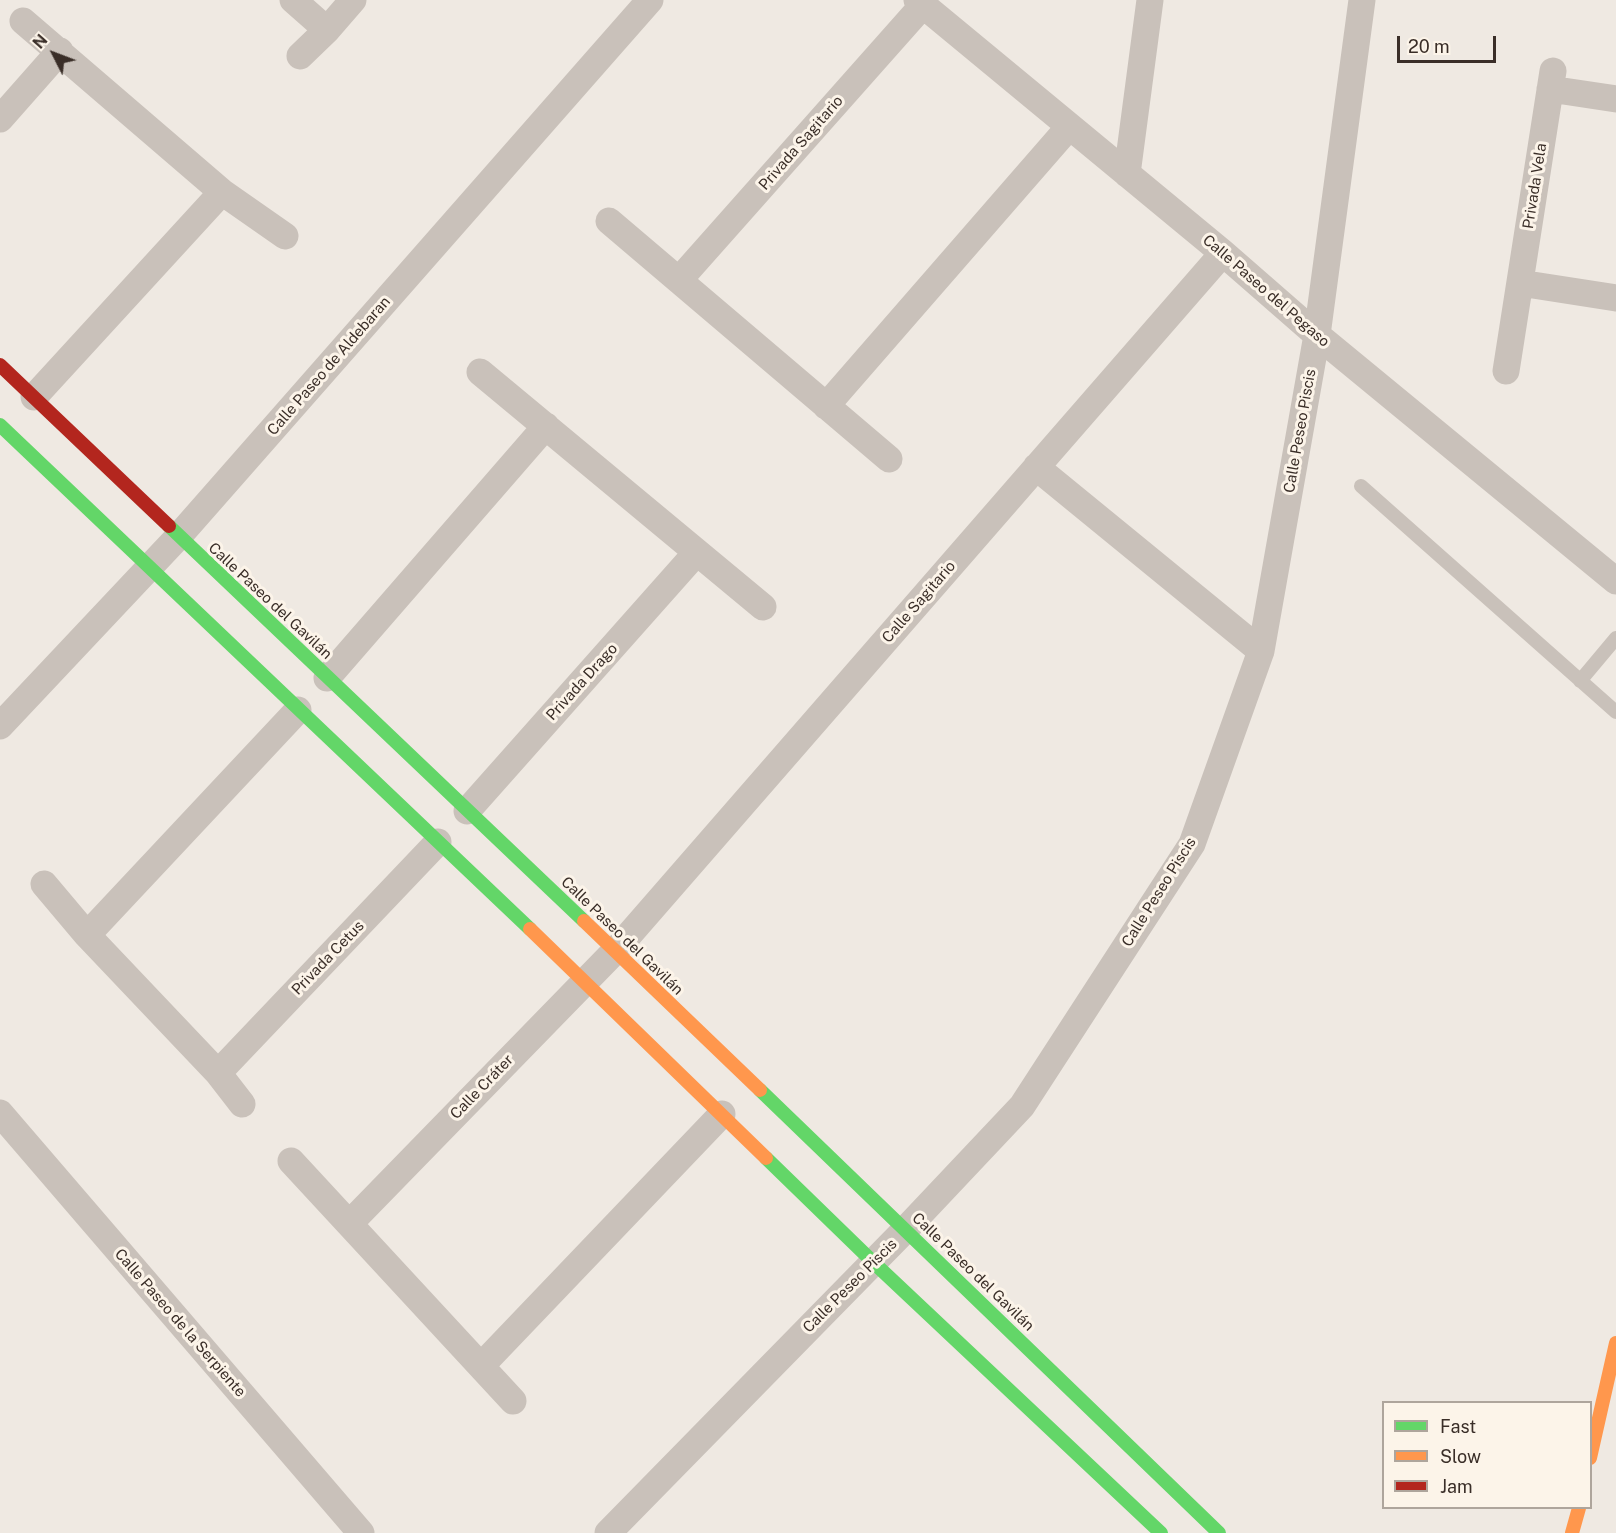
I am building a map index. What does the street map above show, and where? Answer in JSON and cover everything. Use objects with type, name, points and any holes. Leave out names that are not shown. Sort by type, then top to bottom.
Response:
[{"type":"street","points":[[293,0],[327,30]]},
{"type":"street","points":[[300,56],[327,30],[352,0]]},
{"type":"street","name":"Calle Paseo de Aldebaran","points":[[0,726],[178,537],[650,0]]},
{"type":"street","points":[[1127,174],[1150,0]]},
{"type":"street","name":"Calle Peseo Piscis","points":[[608,1533],[905,1230],[1022,1106],[1192,844],[1260,651],[1317,335],[1362,0]]},
{"type":"street","name":"Calle Paseo del Pegaso","points":[[920,2],[950,12],[1069,127],[1616,581]]},
{"type":"street","name":"Privada Sagitario","points":[[679,280],[920,2]]},
{"type":"street","points":[[23,21],[222,192],[285,236]]},
{"type":"street","points":[[0,119],[60,51]]},
{"type":"street","name":"Privada Vela","points":[[1506,371],[1551,80],[1616,99]]},
{"type":"street","points":[[826,406],[1069,127]]},
{"type":"street","points":[[34,397],[222,192]]},
{"type":"street","points":[[609,221],[889,459]]},
{"type":"street","name":"Calle Sagitario","points":[[615,951],[1223,253]]},
{"type":"street","points":[[1520,283],[1616,297]]},
{"type":"street","name":"Calle Paseo del Gavilán","points":[[0,365],[615,951],[1219,1533]]},
{"type":"street","points":[[480,372],[763,607]]},
{"type":"street","points":[[0,425],[585,981],[873,1262],[1161,1533]]},
{"type":"street","points":[[327,678],[546,426]]},
{"type":"street","points":[[1036,467],[1260,651]]},
{"type":"street","name":"Privada Drago","points":[[467,811],[697,552]]},
{"type":"street","points":[[87,935],[298,710]]},
{"type":"street","name":"Privada Cetus","points":[[218,1073],[438,842]]},
{"type":"street","points":[[44,884],[87,935],[218,1073],[242,1104]]},
{"type":"street","name":"Calle Cráter","points":[[350,1223],[615,951]]},
{"type":"street","name":"Calle Paseo de la Serpiente","points":[[0,1113],[360,1533]]},
{"type":"street","points":[[481,1366],[722,1114]]},
{"type":"street","points":[[291,1161],[513,1401]]},
{"type":"street","points":[[1592,1449],[1616,1343]]},
{"type":"street","points":[[1572,1533],[1579,1509]]},
{"type":"lane","points":[[1361,486],[1616,712]]},
{"type":"lane","points":[[1580,681],[1616,638]]},
{"type":"traffic: fast","points":[[0,425],[530,929]]},
{"type":"traffic: fast","points":[[169,526],[584,921]]},
{"type":"traffic: fast","points":[[760,1090],[1219,1533]]},
{"type":"traffic: fast","points":[[766,1158],[1161,1533]]},
{"type":"traffic: slow","points":[[584,921],[760,1090]]},
{"type":"traffic: slow","points":[[530,929],[766,1158]]},
{"type":"traffic: slow","points":[[1592,1449],[1616,1343]]},
{"type":"traffic: slow","points":[[1572,1533],[1579,1509]]},
{"type":"traffic: jam","points":[[0,365],[169,526]]}]
